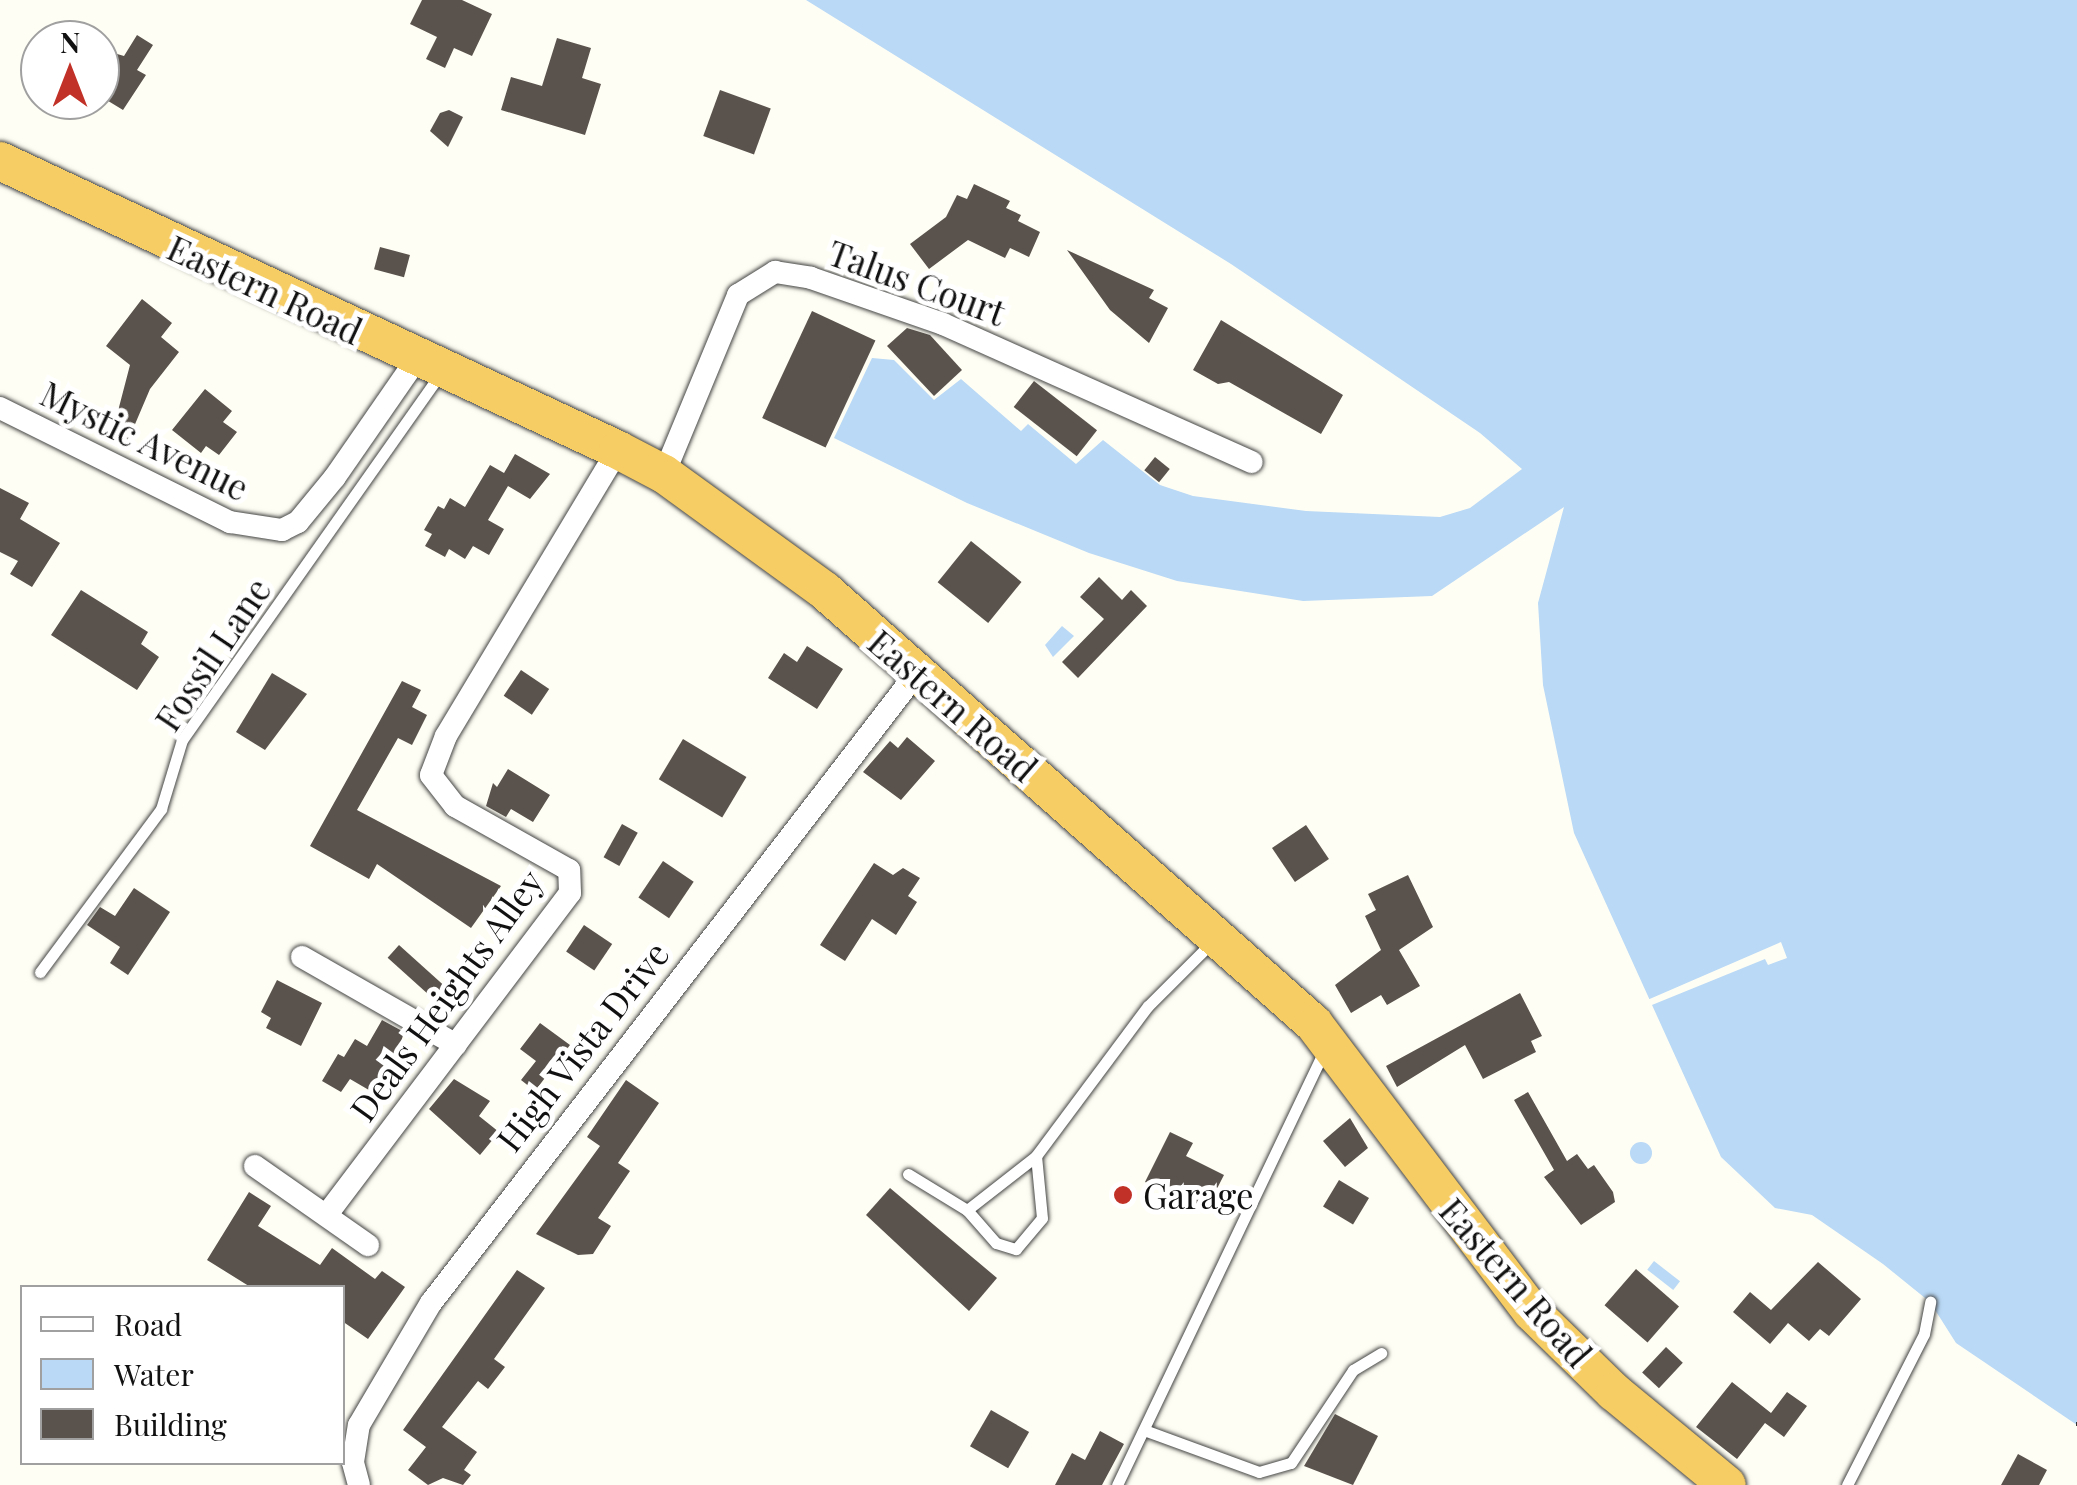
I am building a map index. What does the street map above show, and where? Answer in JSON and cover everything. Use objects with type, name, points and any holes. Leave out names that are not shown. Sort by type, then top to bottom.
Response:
[{"type":"highway","name":"Eastern Road","points":[[0,161],[429,366],[618,450],[664,474],[824,590],[1328,1042],[1532,1312],[1614,1392],[1728,1485]]},
{"type":"street","name":"Talus Court","points":[[664,474],[738,295],[776,272],[811,278],[943,324],[1250,462]]},
{"type":"street","name":"Mystic Avenue","points":[[0,408],[230,522],[282,530],[298,522],[429,366]]},
{"type":"street","name":"Deals Heights Alley","points":[[328,1213],[574,881],[569,870],[440,793],[431,775],[437,753],[618,450]]},
{"type":"street","name":"High Vista Drive","points":[[359,1485],[354,1462],[358,1425],[431,1303],[916,674]]},
{"type":"street","points":[[302,957],[456,1045]]},
{"type":"street","points":[[255,1166],[328,1213],[368,1245]]},
{"type":"lane","name":"Fossil Lane","points":[[40,972],[161,809],[182,740],[429,366]]},
{"type":"lane","points":[[966,1210],[1036,1156],[1148,1006],[1216,938]]},
{"type":"lane","points":[[1117,1485],[1328,1042]]},
{"type":"lane","points":[[908,1174],[966,1210],[996,1243],[1008,1249],[1025,1246],[1042,1218],[1036,1156]]},
{"type":"lane","points":[[1847,1485],[1924,1334],[1930,1302]]},
{"type":"lane","points":[[1144,1430],[1259,1472],[1291,1463],[1353,1370],[1380,1353]]},
{"type":"water","points":[[806,0],[2077,0],[2077,1425],[1956,1343],[1930,1302],[1883,1264],[1812,1215],[1775,1208],[1721,1157],[1574,833],[1543,685],[1538,603],[1564,507],[1432,596],[1303,601],[1177,581],[1089,553],[967,503],[834,438],[872,358],[894,360],[934,400],[961,379],[1021,431],[1028,424],[1076,464],[1103,440],[1160,485],[1193,496],[1306,511],[1440,517],[1470,508],[1522,469],[1480,433],[1231,264]]},
{"type":"water","points":[[1062,626],[1074,636],[1053,657],[1045,645]]},
{"type":"water","points":[[1641,1142],[1649,1145],[1649,1161],[1641,1164],[1633,1161],[1630,1153],[1633,1145]]},
{"type":"water","points":[[1654,1261],[1680,1281],[1673,1290],[1647,1270]]},
{"type":"pier","points":[[1781,942],[1787,958],[1768,965],[1765,959],[1647,1007],[1645,1001]]},
{"type":"building","points":[[422,0],[462,0],[492,14],[472,56],[454,48],[445,68],[426,59],[437,37],[410,24]]},
{"type":"building","points":[[137,35],[153,45],[137,70],[146,75],[123,110],[120,55],[124,56]]},
{"type":"building","points":[[557,38],[591,48],[582,78],[601,84],[585,135],[501,110],[511,77],[542,86]]},
{"type":"building","points":[[720,90],[771,108],[754,155],[703,136]]},
{"type":"building","points":[[449,110],[463,117],[448,147],[430,131],[440,113]]},
{"type":"building","points":[[974,184],[1010,201],[1006,208],[1021,215],[1018,221],[1040,232],[1029,257],[1010,248],[1005,258],[968,240],[929,269],[910,244],[946,217],[957,195],[967,199]]},
{"type":"building","points":[[380,247],[410,255],[404,277],[374,269]]},
{"type":"building","points":[[1067,250],[1154,290],[1149,298],[1168,308],[1149,343],[1110,310]]},
{"type":"building","points":[[142,299],[172,323],[161,337],[179,352],[150,389],[127,443],[112,434],[130,365],[106,346]]},
{"type":"building","points":[[812,311],[875,341],[826,448],[762,418]]},
{"type":"building","points":[[1221,320],[1343,395],[1321,434],[1229,382],[1218,384],[1193,370]]},
{"type":"building","points":[[907,328],[930,335],[962,370],[934,396],[887,346]]},
{"type":"building","points":[[1034,381],[1097,430],[1077,456],[1014,407]]},
{"type":"building","points":[[205,389],[232,411],[223,422],[237,432],[219,455],[206,446],[201,453],[172,430]]},
{"type":"building","points":[[515,454],[550,474],[530,499],[508,486],[488,520],[504,529],[489,555],[473,546],[465,559],[449,549],[445,557],[425,546],[432,534],[424,530],[438,506],[444,509],[450,498],[465,507],[490,465],[504,473]]},
{"type":"building","points":[[1155,457],[1170,469],[1159,482],[1144,470]]},
{"type":"building","points":[[0,488],[29,503],[20,519],[60,543],[32,587],[10,574],[18,561],[0,552]]},
{"type":"building","points":[[971,541],[1022,582],[988,623],[938,582]]},
{"type":"building","points":[[1099,577],[1122,600],[1131,590],[1147,606],[1078,678],[1062,662],[1104,619],[1080,597]]},
{"type":"building","points":[[81,590],[148,632],[141,644],[159,657],[137,690],[51,635]]},
{"type":"building","points":[[807,646],[843,669],[817,709],[768,678],[784,653],[797,662]]},
{"type":"building","points":[[521,670],[549,689],[532,715],[504,696]]},
{"type":"building","points":[[272,673],[307,694],[265,750],[236,732]]},
{"type":"building","points":[[402,681],[421,690],[412,707],[427,715],[412,745],[398,738],[357,810],[501,886],[471,928],[377,864],[369,879],[310,846]]},
{"type":"building","points":[[907,737],[935,761],[901,800],[863,772],[890,741],[898,748]]},
{"type":"building","points":[[683,739],[746,777],[722,817],[659,779]]},
{"type":"building","points":[[508,769],[550,795],[533,822],[511,809],[506,817],[486,806],[493,783],[497,787]]},
{"type":"building","points":[[622,824],[638,833],[619,866],[604,857]]},
{"type":"building","points":[[1306,825],[1329,859],[1295,882],[1272,848]]},
{"type":"building","points":[[663,861],[694,882],[669,918],[638,897]]},
{"type":"building","points":[[874,863],[893,875],[903,868],[920,878],[908,896],[917,902],[896,935],[872,919],[845,961],[820,945]]},
{"type":"building","points":[[1408,875],[1433,927],[1399,950],[1420,986],[1387,1005],[1381,995],[1351,1013],[1335,985],[1381,950],[1365,916],[1376,910],[1368,894]]},
{"type":"building","points":[[134,888],[170,912],[128,975],[110,963],[120,947],[87,925],[100,907],[115,916]]},
{"type":"building","points":[[584,925],[612,944],[594,971],[566,952]]},
{"type":"building","points":[[399,945],[452,993],[440,1005],[388,958]]},
{"type":"building","points":[[277,980],[322,1003],[301,1046],[266,1028],[271,1018],[261,1012]]},
{"type":"building","points":[[1520,993],[1542,1036],[1531,1041],[1536,1052],[1483,1079],[1465,1045],[1397,1087],[1386,1066]]},
{"type":"building","points":[[382,1020],[404,1032],[396,1059],[411,1067],[399,1088],[382,1078],[374,1093],[350,1079],[341,1092],[322,1081],[338,1054],[344,1057],[355,1039],[367,1046]]},
{"type":"building","points":[[540,1023],[570,1045],[535,1091],[521,1080],[536,1061],[520,1049]]},
{"type":"building","points":[[454,1079],[490,1101],[479,1116],[499,1132],[480,1155],[429,1109]]},
{"type":"building","points":[[626,1080],[659,1103],[618,1163],[630,1171],[598,1218],[611,1226],[593,1254],[578,1255],[536,1234],[600,1146],[587,1137]]},
{"type":"building","points":[[1528,1092],[1567,1161],[1577,1154],[1588,1169],[1594,1165],[1613,1192],[1615,1202],[1581,1225],[1544,1177],[1554,1170],[1514,1100]]},
{"type":"building","points":[[1350,1118],[1368,1148],[1345,1167],[1323,1141]]},
{"type":"building","points":[[1170,1132],[1193,1143],[1186,1156],[1224,1175],[1205,1212],[1145,1182]]},
{"type":"building","points":[[1339,1180],[1369,1198],[1353,1225],[1323,1207]]},
{"type":"building","points":[[890,1188],[997,1278],[969,1311],[866,1215]]},
{"type":"building","points":[[249,1192],[271,1206],[258,1226],[320,1265],[332,1248],[375,1279],[382,1271],[405,1287],[368,1339],[345,1323],[345,1285],[247,1285],[207,1260]]},
{"type":"building","points":[[1818,1262],[1861,1299],[1829,1336],[1820,1329],[1809,1341],[1788,1323],[1770,1344],[1733,1312],[1750,1292],[1771,1310]]},
{"type":"building","points":[[1636,1269],[1679,1306],[1648,1343],[1605,1305]]},
{"type":"building","points":[[517,1270],[545,1288],[494,1359],[505,1367],[488,1389],[478,1381],[442,1427],[477,1452],[464,1470],[471,1475],[463,1485],[443,1478],[428,1485],[408,1470],[426,1447],[403,1430]]},
{"type":"building","points":[[1666,1347],[1683,1363],[1659,1388],[1642,1373]]},
{"type":"building","points":[[1732,1382],[1771,1413],[1787,1392],[1807,1406],[1784,1437],[1765,1423],[1737,1459],[1696,1427]]},
{"type":"building","points":[[991,1410],[1029,1432],[1008,1468],[970,1446]]},
{"type":"building","points":[[1335,1414],[1378,1436],[1353,1485],[1304,1466]]},
{"type":"building","points":[[1100,1431],[1124,1444],[1102,1485],[1055,1485],[1072,1453],[1085,1460]]},
{"type":"building","points":[[2018,1454],[2047,1470],[2039,1485],[2001,1485]]},
{"type":"place","name":"Garage","points":[[1123,1195]]}]
